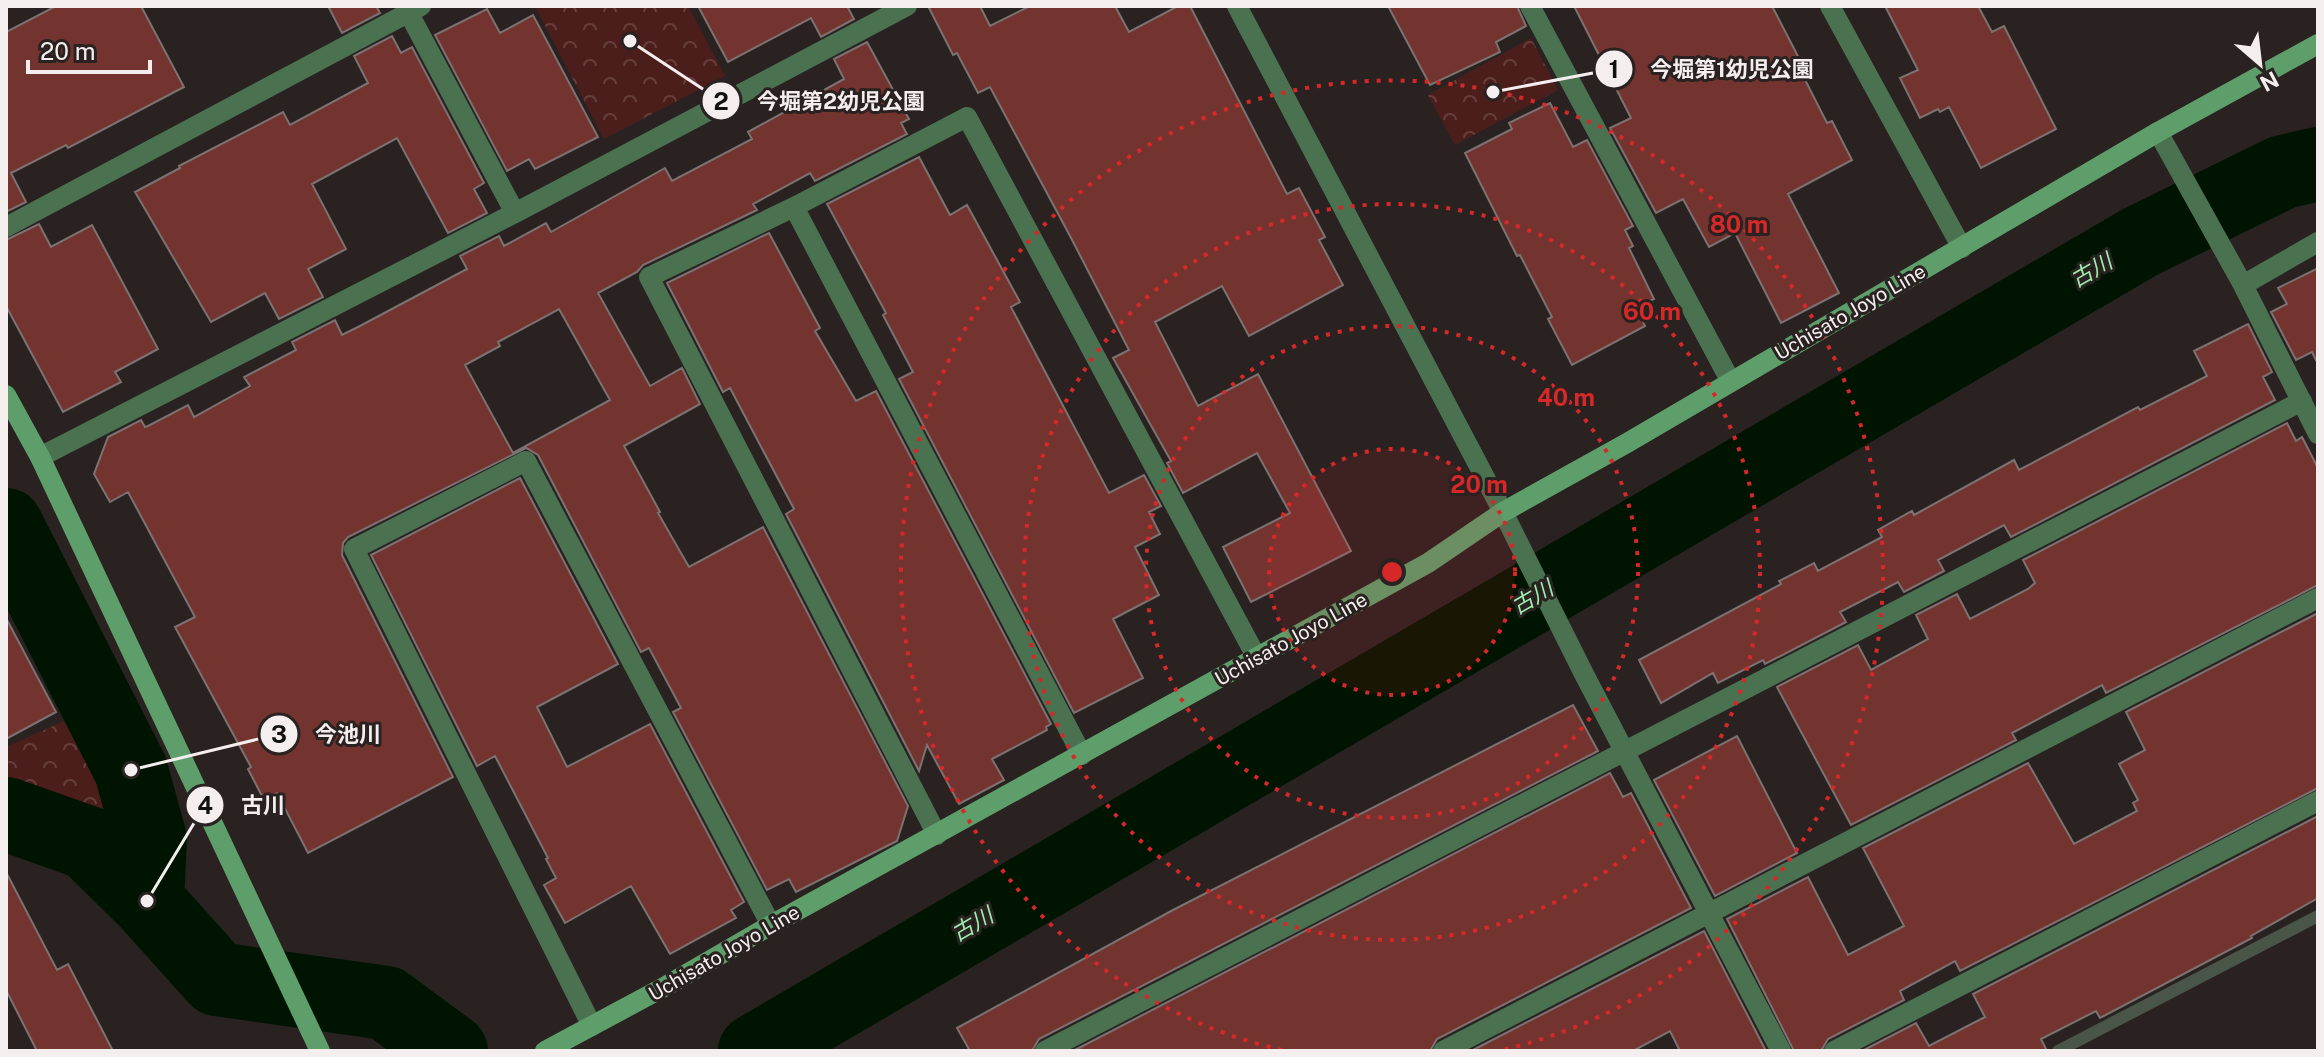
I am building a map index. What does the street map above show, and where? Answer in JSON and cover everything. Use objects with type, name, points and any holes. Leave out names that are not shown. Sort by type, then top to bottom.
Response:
[{"type":"main road","name":"Uchisato Joyo Line","points":[[545,1051],[1428,563],[1503,512],[1962,248],[2162,140],[2318,44]]},
{"type":"main road","points":[[6,395],[40,457],[320,1051]]},
{"type":"street","points":[[40,457],[515,213],[907,6]]},
{"type":"street","points":[[1237,6],[1781,1051]]},
{"type":"street","points":[[1530,6],[1730,380]]},
{"type":"street","points":[[1830,6],[1962,248]]},
{"type":"street","points":[[6,227],[412,8],[515,213]]},
{"type":"street","points":[[937,835],[649,277],[794,207],[967,117],[1257,658]]},
{"type":"street","points":[[2162,140],[2243,285],[2318,434]]},
{"type":"street","points":[[794,207],[1082,755]]},
{"type":"street","points":[[2243,285],[2318,242]]},
{"type":"street","points":[[1045,1051],[2302,401]]},
{"type":"street","points":[[592,1026],[354,549],[526,461],[771,925]]},
{"type":"street","points":[[1443,1051],[2318,598]]},
{"type":"street","points":[[1834,1051],[2318,801]]},
{"type":"green space","points":[[535,6],[688,6],[725,76],[604,139]]},
{"type":"green space","points":[[1531,38],[1558,90],[1455,145],[1428,95]]},
{"type":"green space","points":[[66,720],[113,800],[108,815],[77,814],[6,794],[6,747]]},
{"type":"building","points":[[56,6],[141,6],[184,87],[68,148],[66,145],[11,173],[26,202],[6,212],[6,32]]},
{"type":"building","points":[[328,6],[376,6],[380,13],[342,33]]},
{"type":"building","points":[[698,6],[847,6],[854,19],[821,37],[811,18],[728,62]]},
{"type":"building","points":[[928,6],[980,6],[990,26],[1030,6],[1115,6],[1129,32],[1178,6],[1190,6],[1287,194],[1299,188],[1325,237],[1319,240],[1343,285],[1249,336],[1222,286],[1155,322],[1198,406],[1258,374],[1351,551],[1251,602],[1223,547],[1290,513],[1257,453],[1183,493],[1167,463],[1171,461],[1113,358],[1129,350],[1070,236],[990,87],[978,93],[957,53],[953,55]]},
{"type":"building","points":[[1388,6],[1517,6],[1526,26],[1496,42],[1500,52],[1430,85]]},
{"type":"building","points":[[1574,6],[1772,6],[1801,62],[1797,64],[1827,123],[1832,121],[1852,160],[1788,194],[1839,293],[1781,323],[1735,233],[1709,247],[1683,199],[1656,213],[1610,128],[1631,118]]},
{"type":"building","points":[[1885,6],[1978,6],[1992,32],[2004,26],[2056,129],[1981,168],[1949,107],[1920,118],[1900,78],[1918,70]]},
{"type":"building","points":[[487,9],[500,33],[533,15],[598,137],[535,169],[529,159],[507,171],[435,35]]},
{"type":"building","points":[[392,36],[401,53],[412,47],[484,183],[474,189],[487,213],[448,233],[397,138],[312,184],[346,249],[308,269],[323,297],[279,319],[265,293],[211,322],[135,192],[283,112],[290,125],[368,83],[354,56]]},
{"type":"building","points":[[867,42],[909,119],[901,123],[907,134],[815,181],[810,173],[753,204],[757,210],[643,265],[637,272],[598,293],[650,386],[682,368],[700,404],[624,446],[658,513],[689,567],[763,527],[908,806],[897,841],[796,892],[789,879],[767,890],[673,712],[681,708],[649,648],[641,652],[538,455],[526,448],[348,537],[343,543],[342,555],[453,777],[308,853],[277,793],[264,800],[248,769],[251,767],[175,627],[195,617],[128,492],[110,502],[94,474],[108,437],[141,420],[145,427],[148,426],[188,405],[194,417],[250,386],[244,377],[296,350],[292,342],[335,320],[342,335],[360,326],[467,269],[460,256],[499,236],[504,246],[546,223],[551,232],[665,168],[672,181],[752,139],[748,132],[844,79],[834,59]],"holes":[[[559,309],[610,400],[513,453],[465,365],[500,346],[498,342]]]},
{"type":"building","points":[[1550,103],[1573,147],[1587,140],[1633,226],[1625,230],[1633,246],[1629,248],[1654,299],[1636,307],[1645,326],[1572,365],[1548,319],[1552,317],[1465,153],[1512,129],[1509,123]]},
{"type":"building","points":[[919,157],[950,215],[967,205],[1020,302],[1011,307],[1109,493],[1144,475],[1161,506],[1149,512],[1160,534],[1135,547],[1159,595],[1113,619],[1143,678],[1074,713],[899,379],[913,372],[883,315],[886,313],[827,204]]},
{"type":"building","points":[[39,224],[51,247],[92,225],[158,349],[115,372],[121,382],[63,412],[6,306],[6,240]]},
{"type":"building","points":[[769,233],[820,328],[815,331],[856,401],[876,391],[1051,724],[1046,727],[1047,730],[992,759],[1004,780],[959,804],[927,745],[919,771],[786,514],[794,509],[730,388],[723,392],[667,283]]},
{"type":"building","points":[[2318,268],[2318,364],[2312,352],[2296,360],[2271,312],[2287,304],[2278,288]]},
{"type":"building","points":[[2248,324],[2272,372],[2263,377],[2275,400],[2011,537],[2004,525],[1938,560],[1944,571],[1904,592],[1898,582],[1840,612],[1846,622],[1765,664],[1763,660],[1718,683],[1713,673],[1661,703],[1639,660],[1814,563],[1818,571],[1882,537],[1878,530],[1912,511],[1914,515],[2014,460],[2019,470],[2138,407],[2140,410],[2207,376],[2194,351]]},
{"type":"building","points":[[2287,423],[2296,441],[2302,437],[2318,468],[2318,585],[2106,693],[2102,685],[2012,733],[2016,740],[1851,825],[1777,687],[1858,645],[1871,670],[1928,639],[1916,615],[1957,594],[1970,619],[2028,589],[2035,583],[2023,560]]},
{"type":"building","points":[[520,478],[618,664],[537,707],[567,767],[650,724],[744,902],[731,910],[736,918],[670,954],[631,886],[565,923],[544,885],[556,878],[548,858],[495,756],[477,766],[371,555]]},
{"type":"building","points":[[2318,613],[2318,788],[1960,971],[1955,961],[1900,991],[1904,1000],[1828,1039],[1821,1051],[1794,1051],[1727,919],[1808,877],[1848,955],[1904,926],[1863,848],[2028,763],[2074,844],[2137,811],[2133,803],[2138,800],[2119,764],[2145,750],[2126,712]]},
{"type":"building","points":[[6,618],[56,712],[6,739]]},
{"type":"building","points":[[1573,705],[1598,751],[1039,1039],[1032,1051],[970,1051],[957,1028],[1173,910]]},
{"type":"building","points":[[1737,736],[1797,853],[1715,896],[1654,780]]},
{"type":"building","points":[[1610,773],[1623,797],[1631,793],[1691,908],[1437,1039],[1430,1051],[1073,1051]]},
{"type":"building","points":[[2318,816],[2318,898],[2252,938],[2100,1018],[2096,1011],[2041,1039],[2047,1051],[1862,1051],[1916,1023],[1929,1046],[1985,1017],[1973,994]]},
{"type":"building","points":[[6,872],[57,970],[68,964],[113,1051],[37,1051],[6,990]]},
{"type":"building","points":[[1704,931],[1766,1051],[1680,1051],[1670,1031],[1633,1051],[1471,1051]]},
{"type":"waterway","name":"古川","points":[[755,1051],[2140,242],[2283,172],[2318,164]]},
{"type":"waterway","points":[[6,525],[131,770],[150,839],[147,901]]},
{"type":"waterway","name":"古川","points":[[6,814],[88,843],[147,901],[217,979],[386,1003],[451,1051]]},
{"type":"waterway","points":[[2058,1051],[2318,916]]},
{"type":"place","name":"今堀第2幼児公園","points":[[630,41]]},
{"type":"place","name":"今堀第1幼児公園","points":[[1493,92]]},
{"type":"place","name":"今池川","points":[[131,770]]},
{"type":"place","name":"古川","points":[[147,901]]}]
